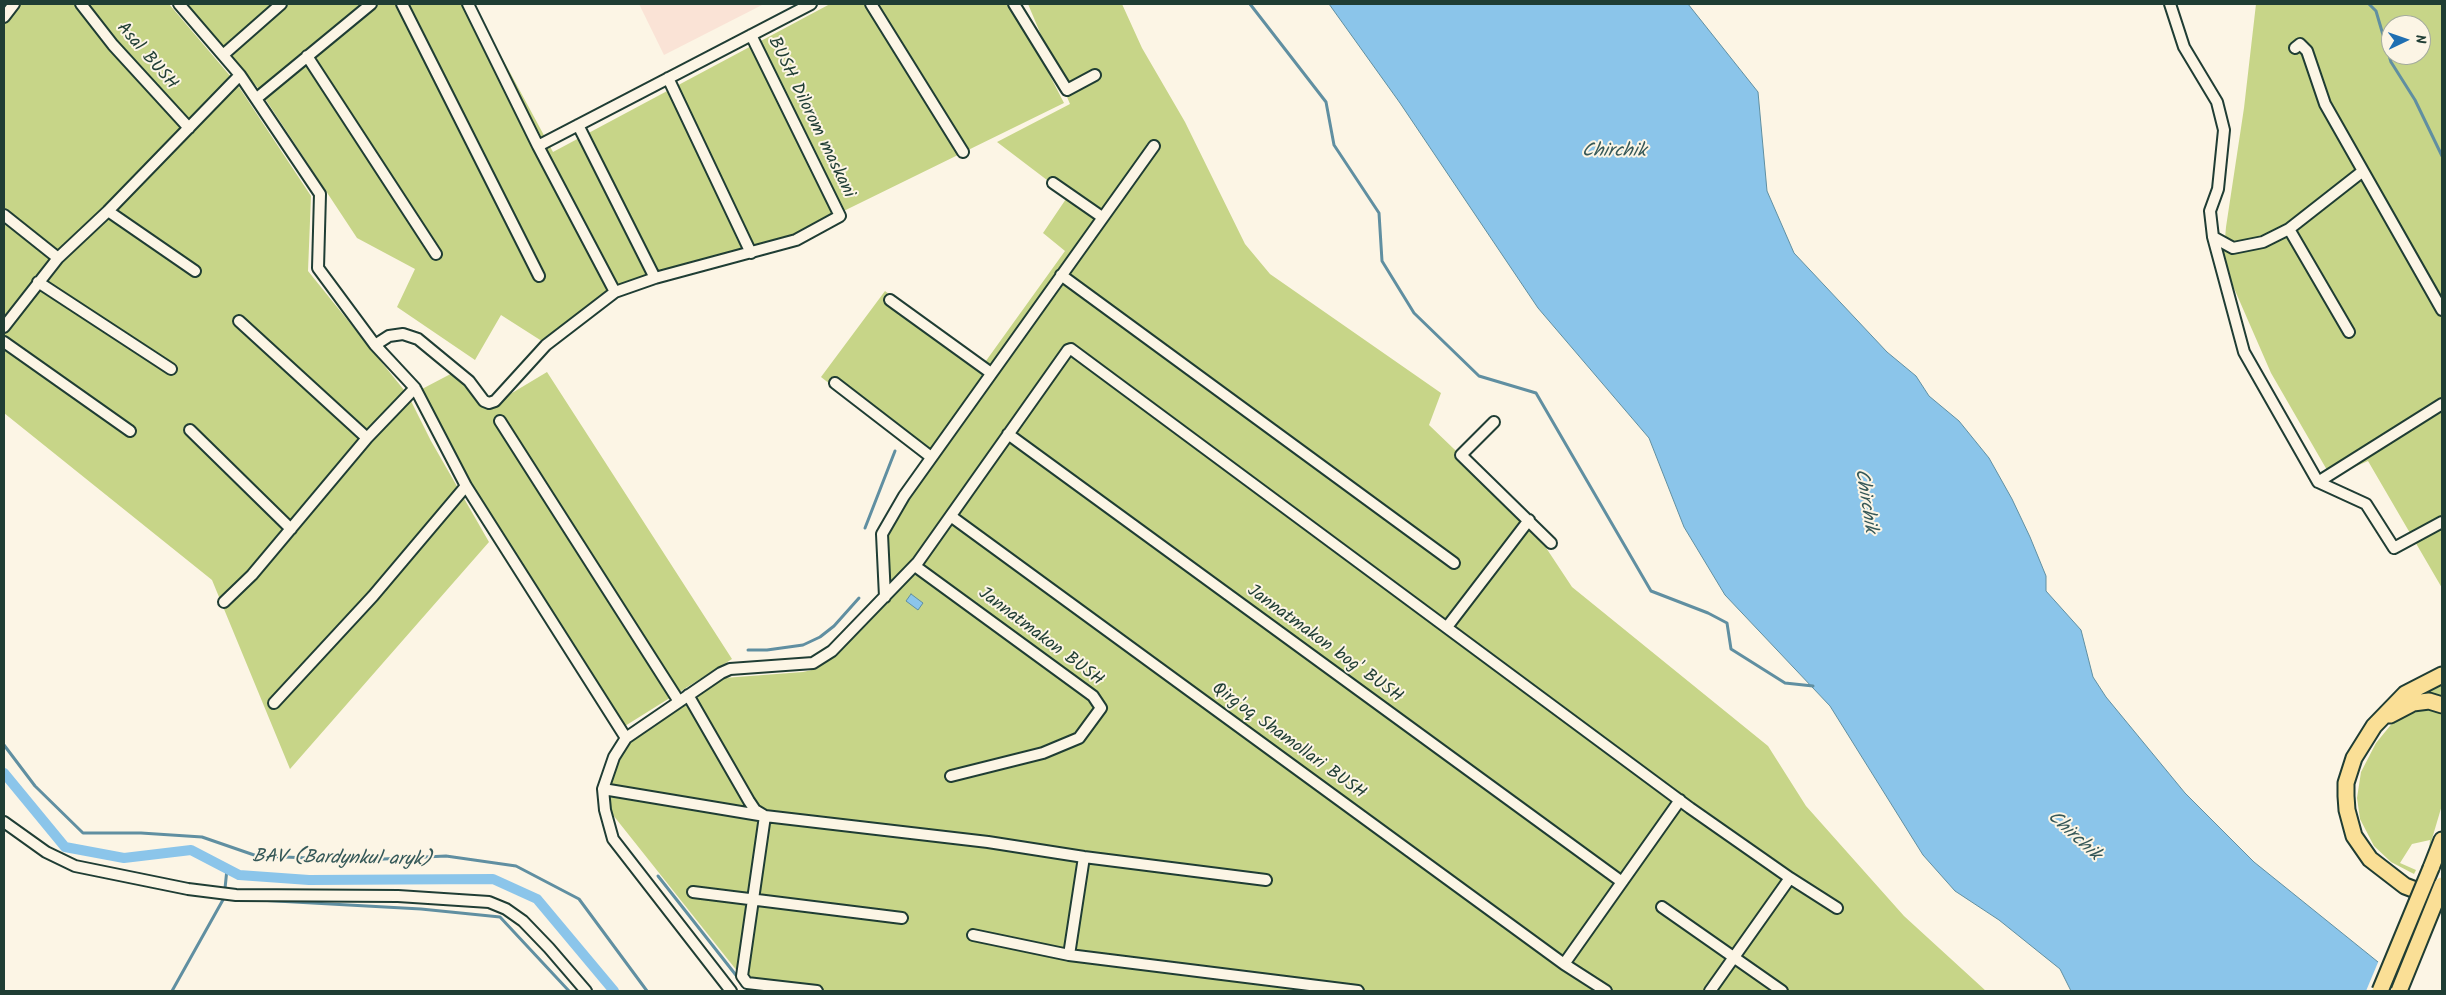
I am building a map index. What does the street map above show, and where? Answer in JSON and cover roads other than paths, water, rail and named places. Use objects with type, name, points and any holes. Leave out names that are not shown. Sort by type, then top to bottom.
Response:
[{"type":"highway","points":[[2442,675],[2405,694],[2374,726],[2354,758],[2346,783],[2347,810],[2354,836],[2370,859],[2380,869],[2405,886],[2442,900]]},
{"type":"highway","points":[[2374,726],[2412,703],[2429,702],[2442,704]]},
{"type":"highway","points":[[2380,991],[2442,840]]},
{"type":"highway","points":[[2399,991],[2442,885]]},
{"type":"street","points":[[4,17],[14,4]]},
{"type":"street","name":"Asal BUSH","points":[[81,4],[112,45],[189,128]]},
{"type":"street","points":[[179,4],[240,74],[320,194],[318,268],[375,345],[415,388],[425,403],[466,486],[626,738]]},
{"type":"street","points":[[223,55],[281,4]]},
{"type":"street","points":[[257,98],[371,4]]},
{"type":"street","points":[[402,4],[539,276]]},
{"type":"street","points":[[468,4],[538,146],[615,292]]},
{"type":"street","points":[[538,146],[811,4]]},
{"type":"street","points":[[871,4],[962,152]]},
{"type":"street","points":[[1014,4],[1067,90],[1095,75]]},
{"type":"street","points":[[2170,4],[2184,46],[2217,102],[2224,130],[2218,189],[2210,211],[2213,237],[2244,352],[2318,482],[2366,504],[2394,548],[2442,522]]},
{"type":"street","name":"BUSH Dilorom maskani","points":[[751,35],[840,216],[796,240],[751,253]]},
{"type":"street","points":[[2295,48],[2300,44],[2307,51],[2326,104],[2442,310]]},
{"type":"street","points":[[307,56],[436,254]]},
{"type":"street","points":[[4,327],[58,258],[108,211],[240,74]]},
{"type":"street","points":[[375,345],[389,336],[403,334],[418,338],[469,382],[484,401],[488,403],[495,401],[546,345],[615,292],[655,278],[751,253],[668,78]]},
{"type":"street","points":[[578,125],[655,278]]},
{"type":"street","points":[[885,597],[882,534],[931,457],[1154,146]]},
{"type":"street","points":[[2213,237],[2233,248],[2263,242],[2289,229],[2363,171]]},
{"type":"street","points":[[1053,183],[1102,218]]},
{"type":"street","points":[[108,211],[195,271]]},
{"type":"street","points":[[4,215],[58,258]]},
{"type":"street","points":[[2289,229],[2349,332]]},
{"type":"street","points":[[1061,275],[1454,563]]},
{"type":"street","points":[[38,282],[171,369]]},
{"type":"street","points":[[890,300],[991,373]]},
{"type":"street","points":[[239,321],[367,438]]},
{"type":"street","points":[[4,342],[130,431]]},
{"type":"street","points":[[731,991],[613,838],[605,810],[603,789],[614,757],[626,738],[678,700],[730,669],[813,664],[832,650],[915,566],[952,517],[1008,434],[1071,349],[1680,800],[1790,878],[1837,908]]},
{"type":"street","points":[[835,383],[931,457]]},
{"type":"street","points":[[224,602],[252,574],[367,438],[415,388]]},
{"type":"street","points":[[2318,482],[2442,404]]},
{"type":"street","points":[[500,421],[678,700]]},
{"type":"street","points":[[1494,422],[1460,454],[1551,543]]},
{"type":"street","points":[[190,430],[291,529]]},
{"type":"street","name":"Jannatmakon bog' BUSH","points":[[1008,434],[1622,882]]},
{"type":"street","points":[[274,703],[373,596],[466,486]]},
{"type":"street","name":"Qirg'oq Shamollari BUSH","points":[[952,517],[1564,964],[1606,991]]},
{"type":"street","points":[[1447,627],[1529,520]]},
{"type":"street","name":"Jannatmakon BUSH","points":[[915,566],[1093,696],[1101,708],[1079,738],[1043,753],[950,776]]},
{"type":"street","points":[[688,695],[749,801],[755,810],[765,816]]},
{"type":"street","points":[[603,789],[765,816],[988,842],[1084,857],[1266,880]]},
{"type":"street","points":[[1564,964],[1680,800]]},
{"type":"street","points":[[747,983],[742,976],[765,816]]},
{"type":"street","points":[[4,822],[46,852],[75,866],[188,889],[236,895],[398,896],[489,902],[506,909],[523,921],[586,991]]},
{"type":"street","points":[[1069,955],[1084,857]]},
{"type":"street","points":[[1710,991],[1790,878]]},
{"type":"street","points":[[693,892],[902,918]]},
{"type":"street","points":[[1662,907],[1733,959],[1782,991]]},
{"type":"street","points":[[974,935],[1069,955],[1358,991]]},
{"type":"street","points":[[736,991],[747,983],[817,991]]},
{"type":"water","name":"Chirchik","points":[[1329,4],[1688,4],[1758,92],[1767,191],[1794,253],[1887,352],[1916,376],[1929,396],[1959,421],[1989,458],[2012,499],[2030,537],[2046,576],[2046,591],[2081,630],[2093,677],[2106,697],[2185,793],[2254,862],[2414,991],[2071,991],[2060,969],[1999,920],[1955,891],[1923,855],[1830,706],[1725,595],[1684,527],[1649,438],[1538,308],[1400,103]]},
{"type":"water","points":[[911,594],[923,603],[918,610],[906,601]]},
{"type":"waterway","points":[[1250,4],[1326,102],[1334,145],[1379,213],[1382,261],[1414,313],[1479,376],[1536,393],[1651,591],[1708,613],[1727,623],[1731,649],[1785,683],[1813,686]]},
{"type":"waterway","points":[[2369,4],[2376,11],[2391,62],[2415,100],[2442,156]]},
{"type":"waterway","points":[[865,528],[895,451]]},
{"type":"waterway","points":[[748,650],[767,650],[803,645],[820,637],[834,626],[859,598]]},
{"type":"waterway","points":[[4,745],[35,786],[83,833],[141,833],[202,837],[257,856],[363,860],[446,856],[516,866],[579,899],[647,991]]},
{"type":"waterway","name":"BAV (Bardynkul aryk)","points":[[4,773],[65,847],[124,858],[191,850],[239,875],[309,880],[493,879],[537,899],[614,991]]},
{"type":"waterway","points":[[172,991],[224,898],[227,869]]},
{"type":"waterway","points":[[658,876],[739,979]]},
{"type":"waterway","points":[[258,900],[421,909],[500,917],[569,991]]}]
